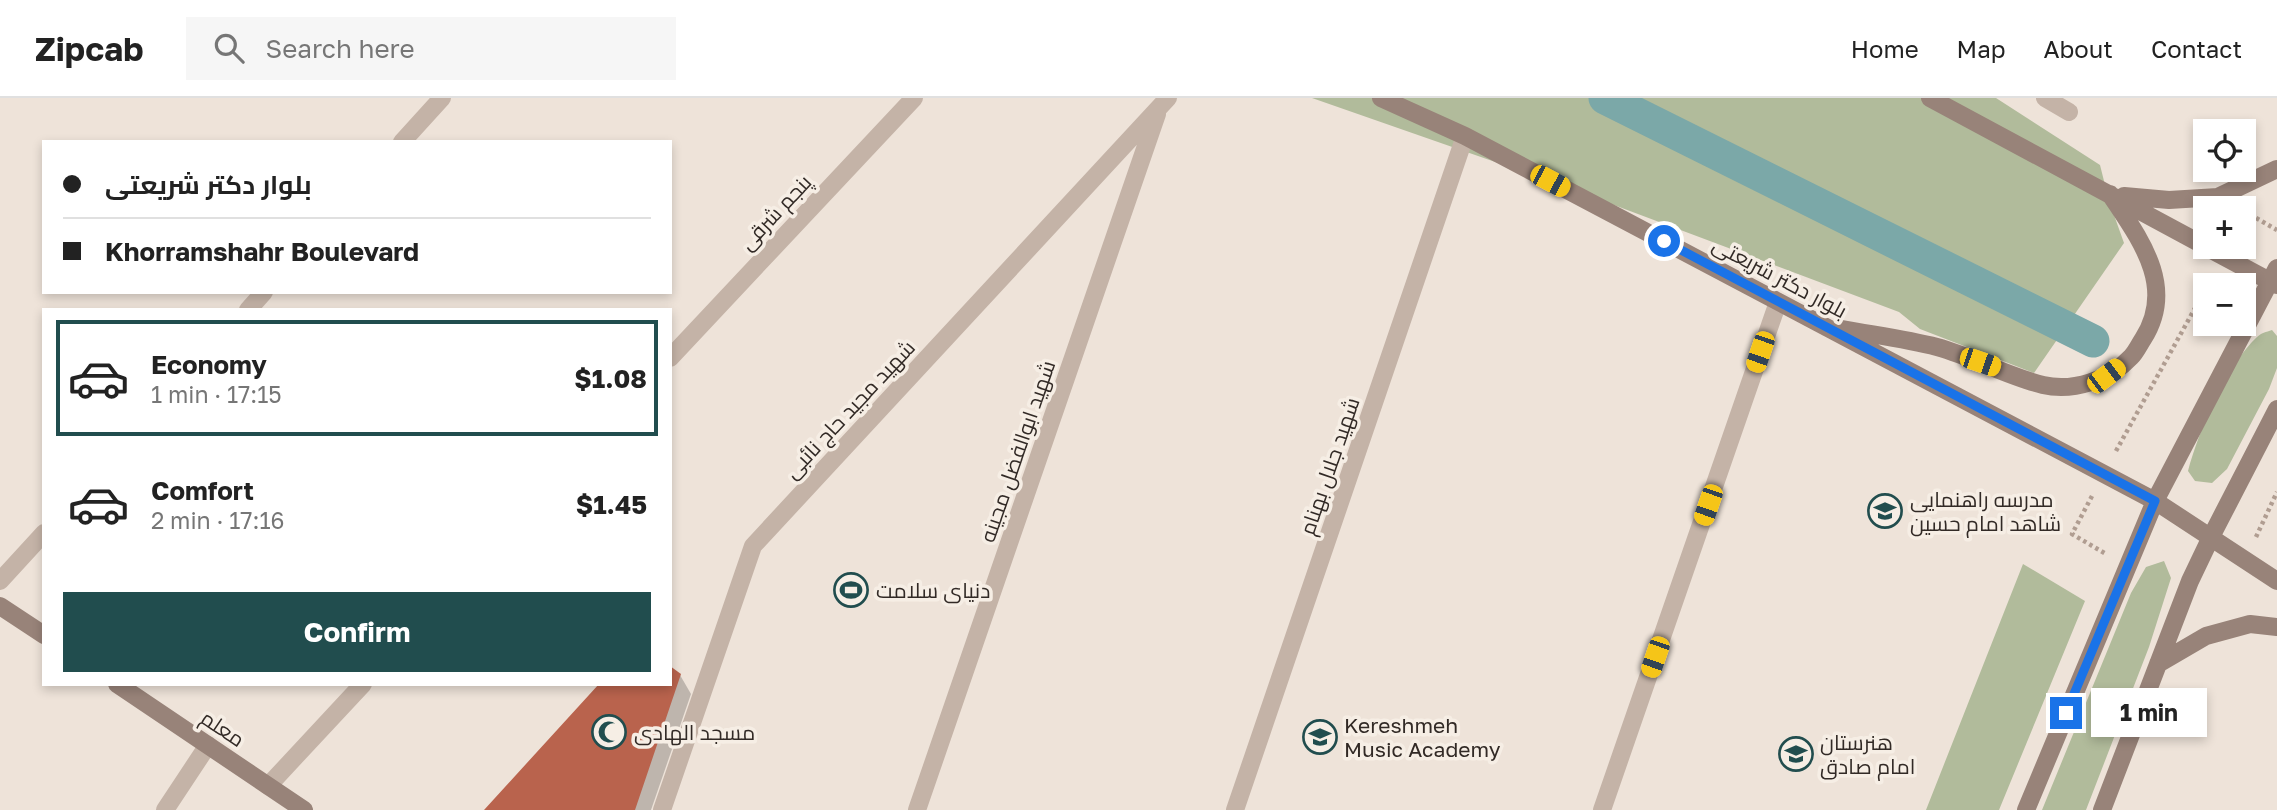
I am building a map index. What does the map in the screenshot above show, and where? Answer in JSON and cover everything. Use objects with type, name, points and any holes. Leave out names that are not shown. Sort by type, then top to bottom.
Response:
[{"type":"main road","name":"بلوار دکتر شریعتی","points":[[1381,98],[1465,136],[2155,501],[2277,581]]},
{"type":"main road","points":[[1930,98],[2193,239]]},
{"type":"main road","points":[[2110,194],[2169,201],[2218,197],[2277,169]]},
{"type":"main road","points":[[1822,325],[1937,347],[2045,385],[2076,386],[2106,376],[2132,357],[2149,330],[2156,300],[2154,268],[2148,253],[2110,194]]},
{"type":"main road","points":[[2026,810],[2155,501],[2274,278],[2234,259]]},
{"type":"main road","points":[[2102,810],[2190,581],[2277,409]]},
{"type":"main road","points":[[0,606],[42,634]]},
{"type":"main road","points":[[2158,664],[2206,636],[2250,624],[2277,627]]},
{"type":"main road","name":"معلم","points":[[120,686],[304,810]]},
{"type":"street","points":[[404,140],[442,98]]},
{"type":"street","name":"پنجم شرقی","points":[[672,356],[914,98]]},
{"type":"street","points":[[2045,98],[2069,112]]},
{"type":"street","name":"شهید مجید حاج نائبی","points":[[662,810],[753,546],[1163,103]]},
{"type":"street","name":"شهید ابوالفضل مجینه","points":[[917,810],[1163,103]]},
{"type":"street","name":"شهید جلال بهنام","points":[[1235,810],[1465,136]]},
{"type":"street","points":[[250,308],[262,294]]},
{"type":"street","points":[[1602,810],[1778,302]]},
{"type":"street","points":[[0,581],[42,535]]},
{"type":"street","points":[[268,786],[361,686]]},
{"type":"street","points":[[165,810],[208,746]]},
{"type":"path","points":[[2256,217],[2277,230]]},
{"type":"green space","points":[[1312,98],[1996,98],[2100,165],[2124,243],[2034,373],[1920,329],[1899,312],[1550,181]]},
{"type":"green space","points":[[2272,330],[2277,336],[2277,368],[2269,389],[2227,469],[2212,483],[2195,481],[2188,471],[2199,437],[2224,381],[2246,349],[2259,336]]},
{"type":"green space","points":[[2164,561],[2171,578],[2149,647],[2086,810],[2042,810],[2131,593],[2146,567]]},
{"type":"green space","points":[[2023,564],[2085,601],[1999,810],[1926,810]]},
{"type":"building","name":"مسجد الهادی","points":[[672,667],[681,674],[635,810],[484,810],[597,686],[672,686]]},
{"type":"waterway","points":[[1605,98],[2093,341]]},
{"type":"place","name":"مدرسه راهنمایی شاهد امام حسین","points":[[1885,511]]},
{"type":"place","name":"دنیای سلامت","points":[[851,590]]},
{"type":"place","name":"مسجد الهادی","points":[[609,732]]},
{"type":"place","name":"Kereshmeh Music Academy","points":[[1320,737]]},
{"type":"place","name":"هنرستان امام صادق","points":[[1796,754]]},
{"type":"route","points":[[1664,241],[2155,501],[2066,713]]}]
